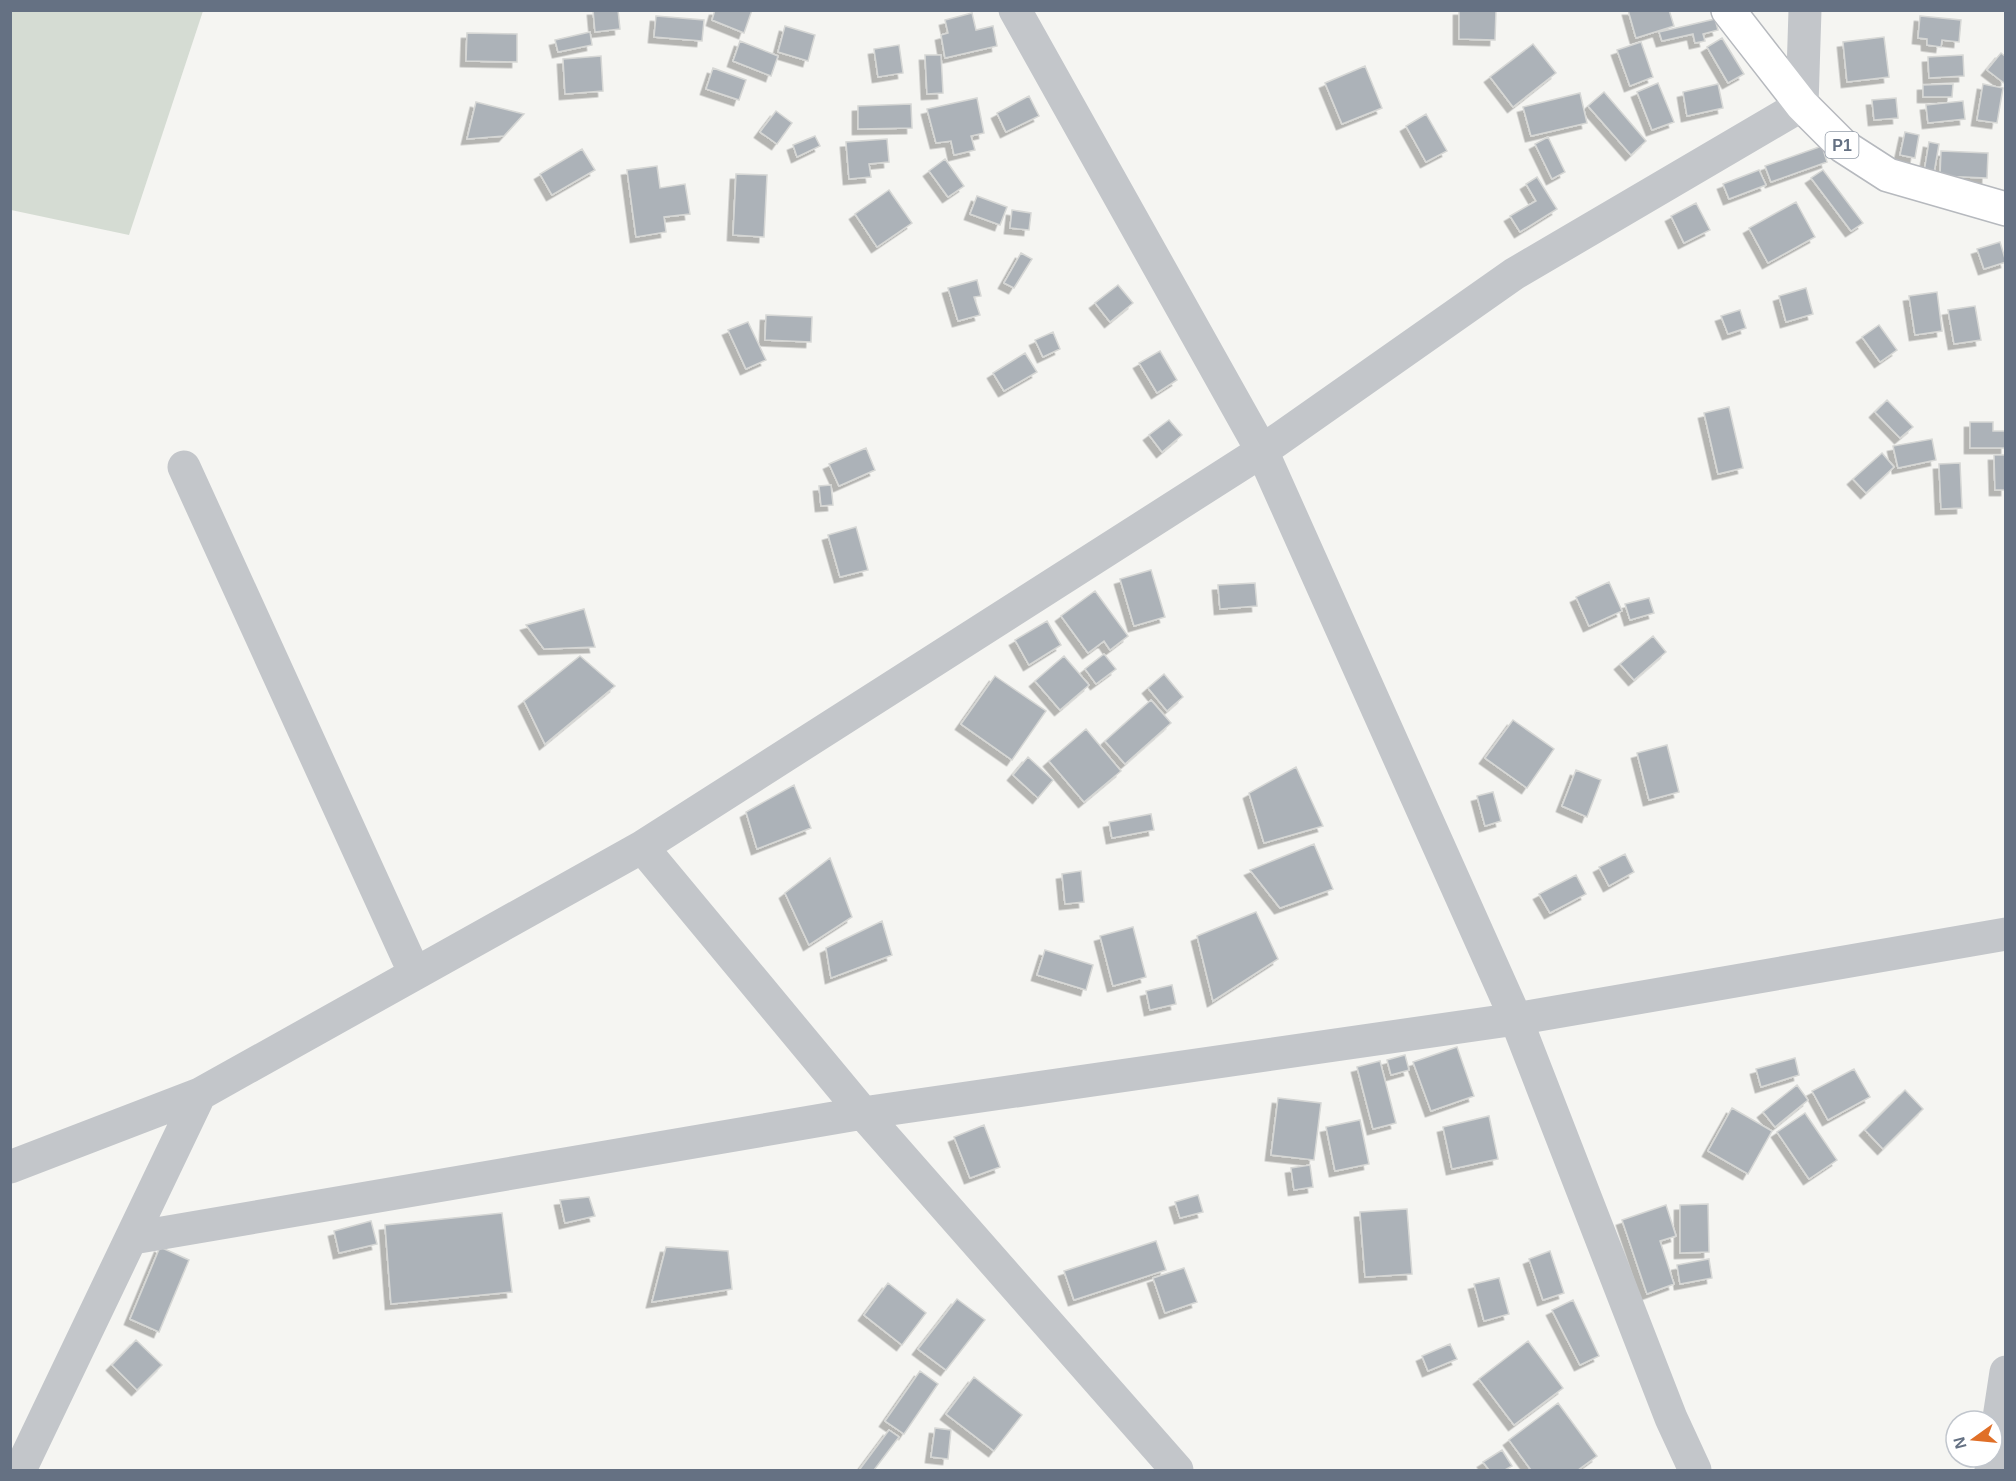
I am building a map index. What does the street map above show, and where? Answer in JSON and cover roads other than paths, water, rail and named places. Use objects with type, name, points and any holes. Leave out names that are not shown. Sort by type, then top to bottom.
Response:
[{"type":"main road","name":"P1","points":[[1728,10],[1802,105],[1843,146],[1887,175],[2006,209]]},
{"type":"street","points":[[1015,10],[1262,451],[1516,1019],[1671,1418],[1695,1470]]},
{"type":"street","points":[[10,1167],[200,1094],[642,847],[1262,451],[1514,274],[1802,105],[1805,10]]},
{"type":"street","points":[[184,467],[416,974]]},
{"type":"street","points":[[642,847],[863,1113],[1177,1470]]},
{"type":"street","points":[[132,1238],[863,1113],[1516,1019],[2006,934]]},
{"type":"street","points":[[20,1470],[200,1094]]},
{"type":"street","points":[[1990,1470],[2006,1372]]}]
